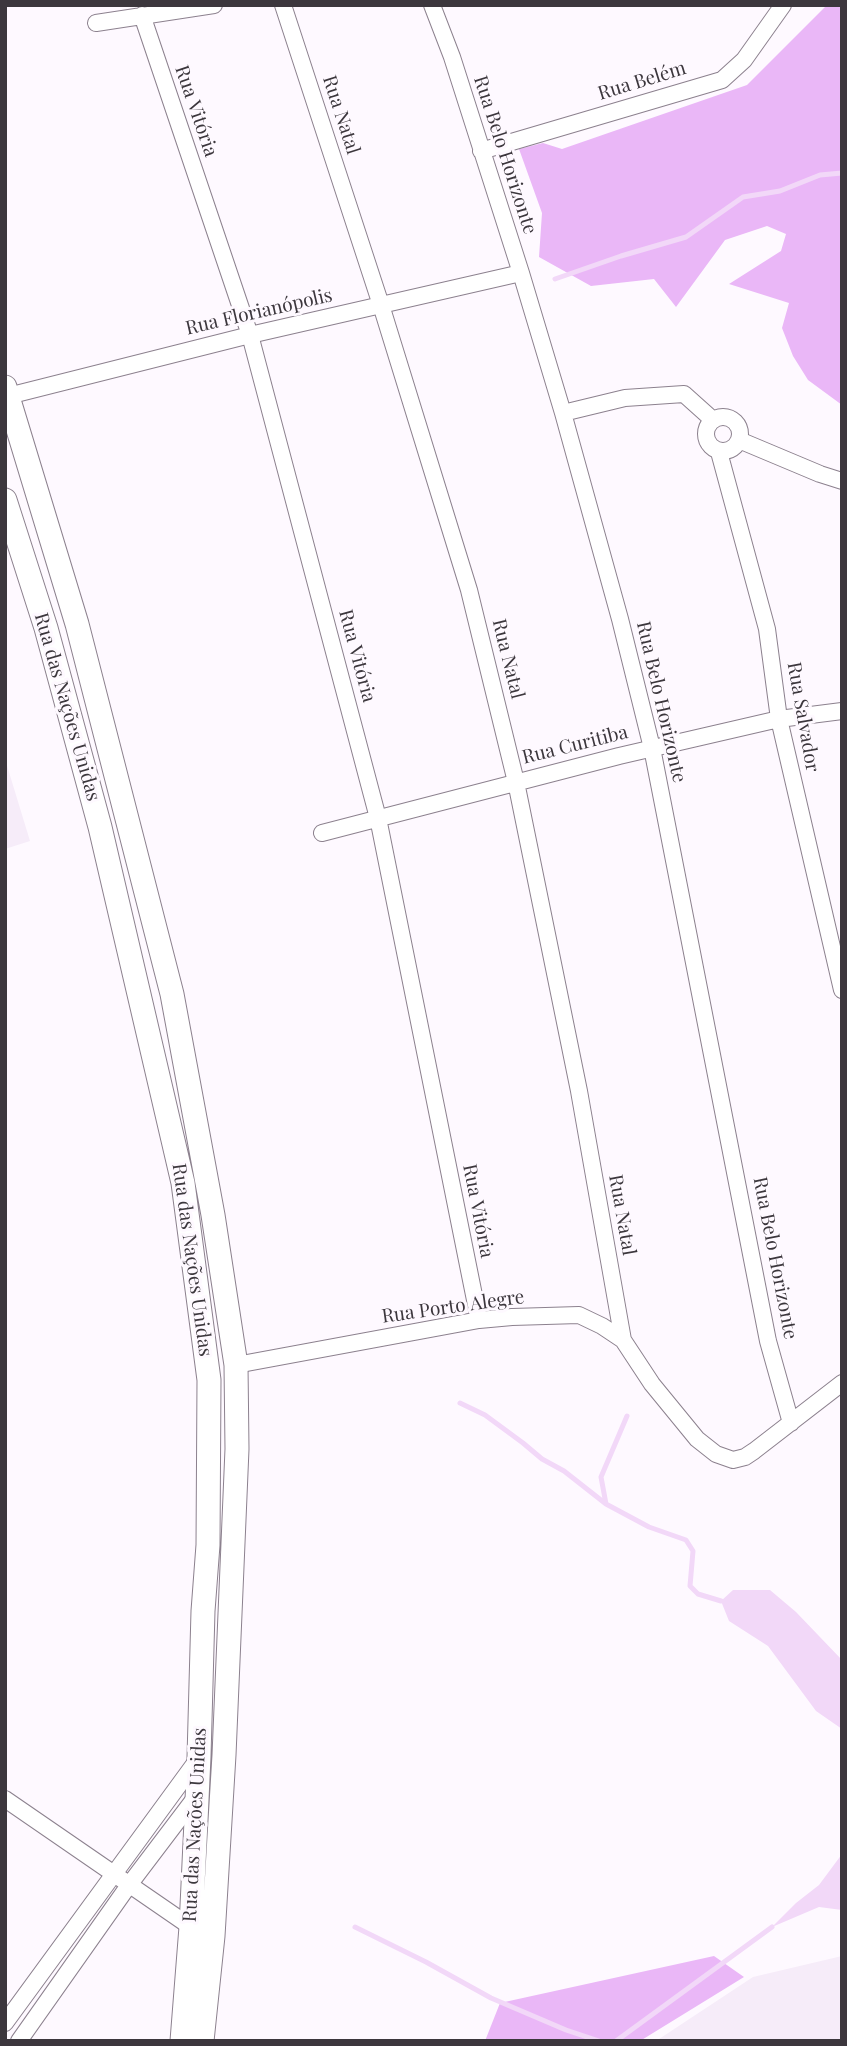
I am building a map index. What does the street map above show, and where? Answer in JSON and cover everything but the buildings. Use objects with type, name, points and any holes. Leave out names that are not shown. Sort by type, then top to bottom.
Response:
[{"type":"main road","name":"Rua das Nações Unidas","points":[[7,391],[77,624],[172,994],[214,1215],[236,1365],[237,1449],[224,1755],[214,1936],[202,2041]]},
{"type":"main road","name":"Rua das Nações Unidas","points":[[5,500],[46,628],[100,827],[183,1183],[209,1380],[208,1545],[203,1611],[200,1757],[182,2041]]},
{"type":"main road","points":[[46,628],[56,622],[77,624]]},
{"type":"main road","points":[[183,1183],[196,1227],[201,1234],[205,1235],[210,1231],[214,1215]]},
{"type":"street","points":[[96,23],[214,5]]},
{"type":"street","name":"Rua Natal","points":[[283,5],[381,305],[469,590],[516,782],[579,1091],[623,1340]]},
{"type":"street","name":"Rua Belo Horizonte","points":[[432,5],[452,57],[521,273],[620,619],[652,748],[768,1341],[790,1423]]},
{"type":"street","name":"Rua Belém","points":[[481,151],[722,80],[744,60],[782,5]]},
{"type":"street","name":"Rua Vitória","points":[[142,15],[250,335],[378,818],[479,1320]]},
{"type":"street","name":"Rua Florianópolis","points":[[7,391],[521,273]]},
{"type":"street","points":[[562,413],[625,398],[684,394],[713,420]]},
{"type":"street","points":[[726,416],[739,428],[739,440],[729,451],[719,452],[711,448],[706,440],[705,430],[709,422],[726,416]]},
{"type":"street","points":[[739,440],[842,481]]},
{"type":"street","name":"Rua Salvador","points":[[719,452],[767,629],[779,719],[842,990]]},
{"type":"street","name":"Rua Curitiba","points":[[322,833],[652,748],[779,719],[842,711]]},
{"type":"street","name":"Rua Porto Alegre","points":[[236,1365],[479,1320],[579,1315],[623,1340],[671,1409],[697,1439],[716,1454],[733,1460],[745,1457],[842,1382]]},
{"type":"street","points":[[221,1786],[197,1794],[129,1885],[24,2035],[7,2017],[200,1757],[224,1755]]},
{"type":"street","points":[[5,1799],[191,1927]]},
{"type":"shaded area","points":[[827,5],[842,5],[842,405],[808,380],[793,356],[782,328],[789,303],[729,284],[781,251],[786,234],[767,226],[725,240],[676,307],[654,279],[591,286],[539,257],[542,213],[519,149],[543,143],[562,149],[747,85]]},
{"type":"shaded area","points":[[5,759],[30,841],[5,849]]},
{"type":"shaded area","points":[[733,1590],[770,1590],[796,1612],[842,1660],[842,1729],[816,1711],[768,1646],[729,1621],[721,1601]]},
{"type":"shaded area","points":[[842,1854],[842,1910],[819,1907],[772,1927],[819,1885]]},
{"type":"shaded area","points":[[714,1956],[744,1977],[640,2041],[485,2041],[500,2003]]},
{"type":"shaded area","points":[[842,1956],[842,2041],[656,2041],[753,1977]]},
{"type":"waterway","points":[[555,279],[686,237],[743,197],[780,191],[820,175],[842,173]]},
{"type":"waterway","points":[[460,1403],[485,1415],[606,1504],[649,1527],[686,1540],[693,1551],[690,1586],[698,1594],[721,1601]]},
{"type":"waterway","points":[[606,1504],[601,1477],[627,1416]]},
{"type":"waterway","points":[[355,1927],[491,1998],[599,2041]]},
{"type":"waterway","points":[[616,2041],[772,1927]]}]
